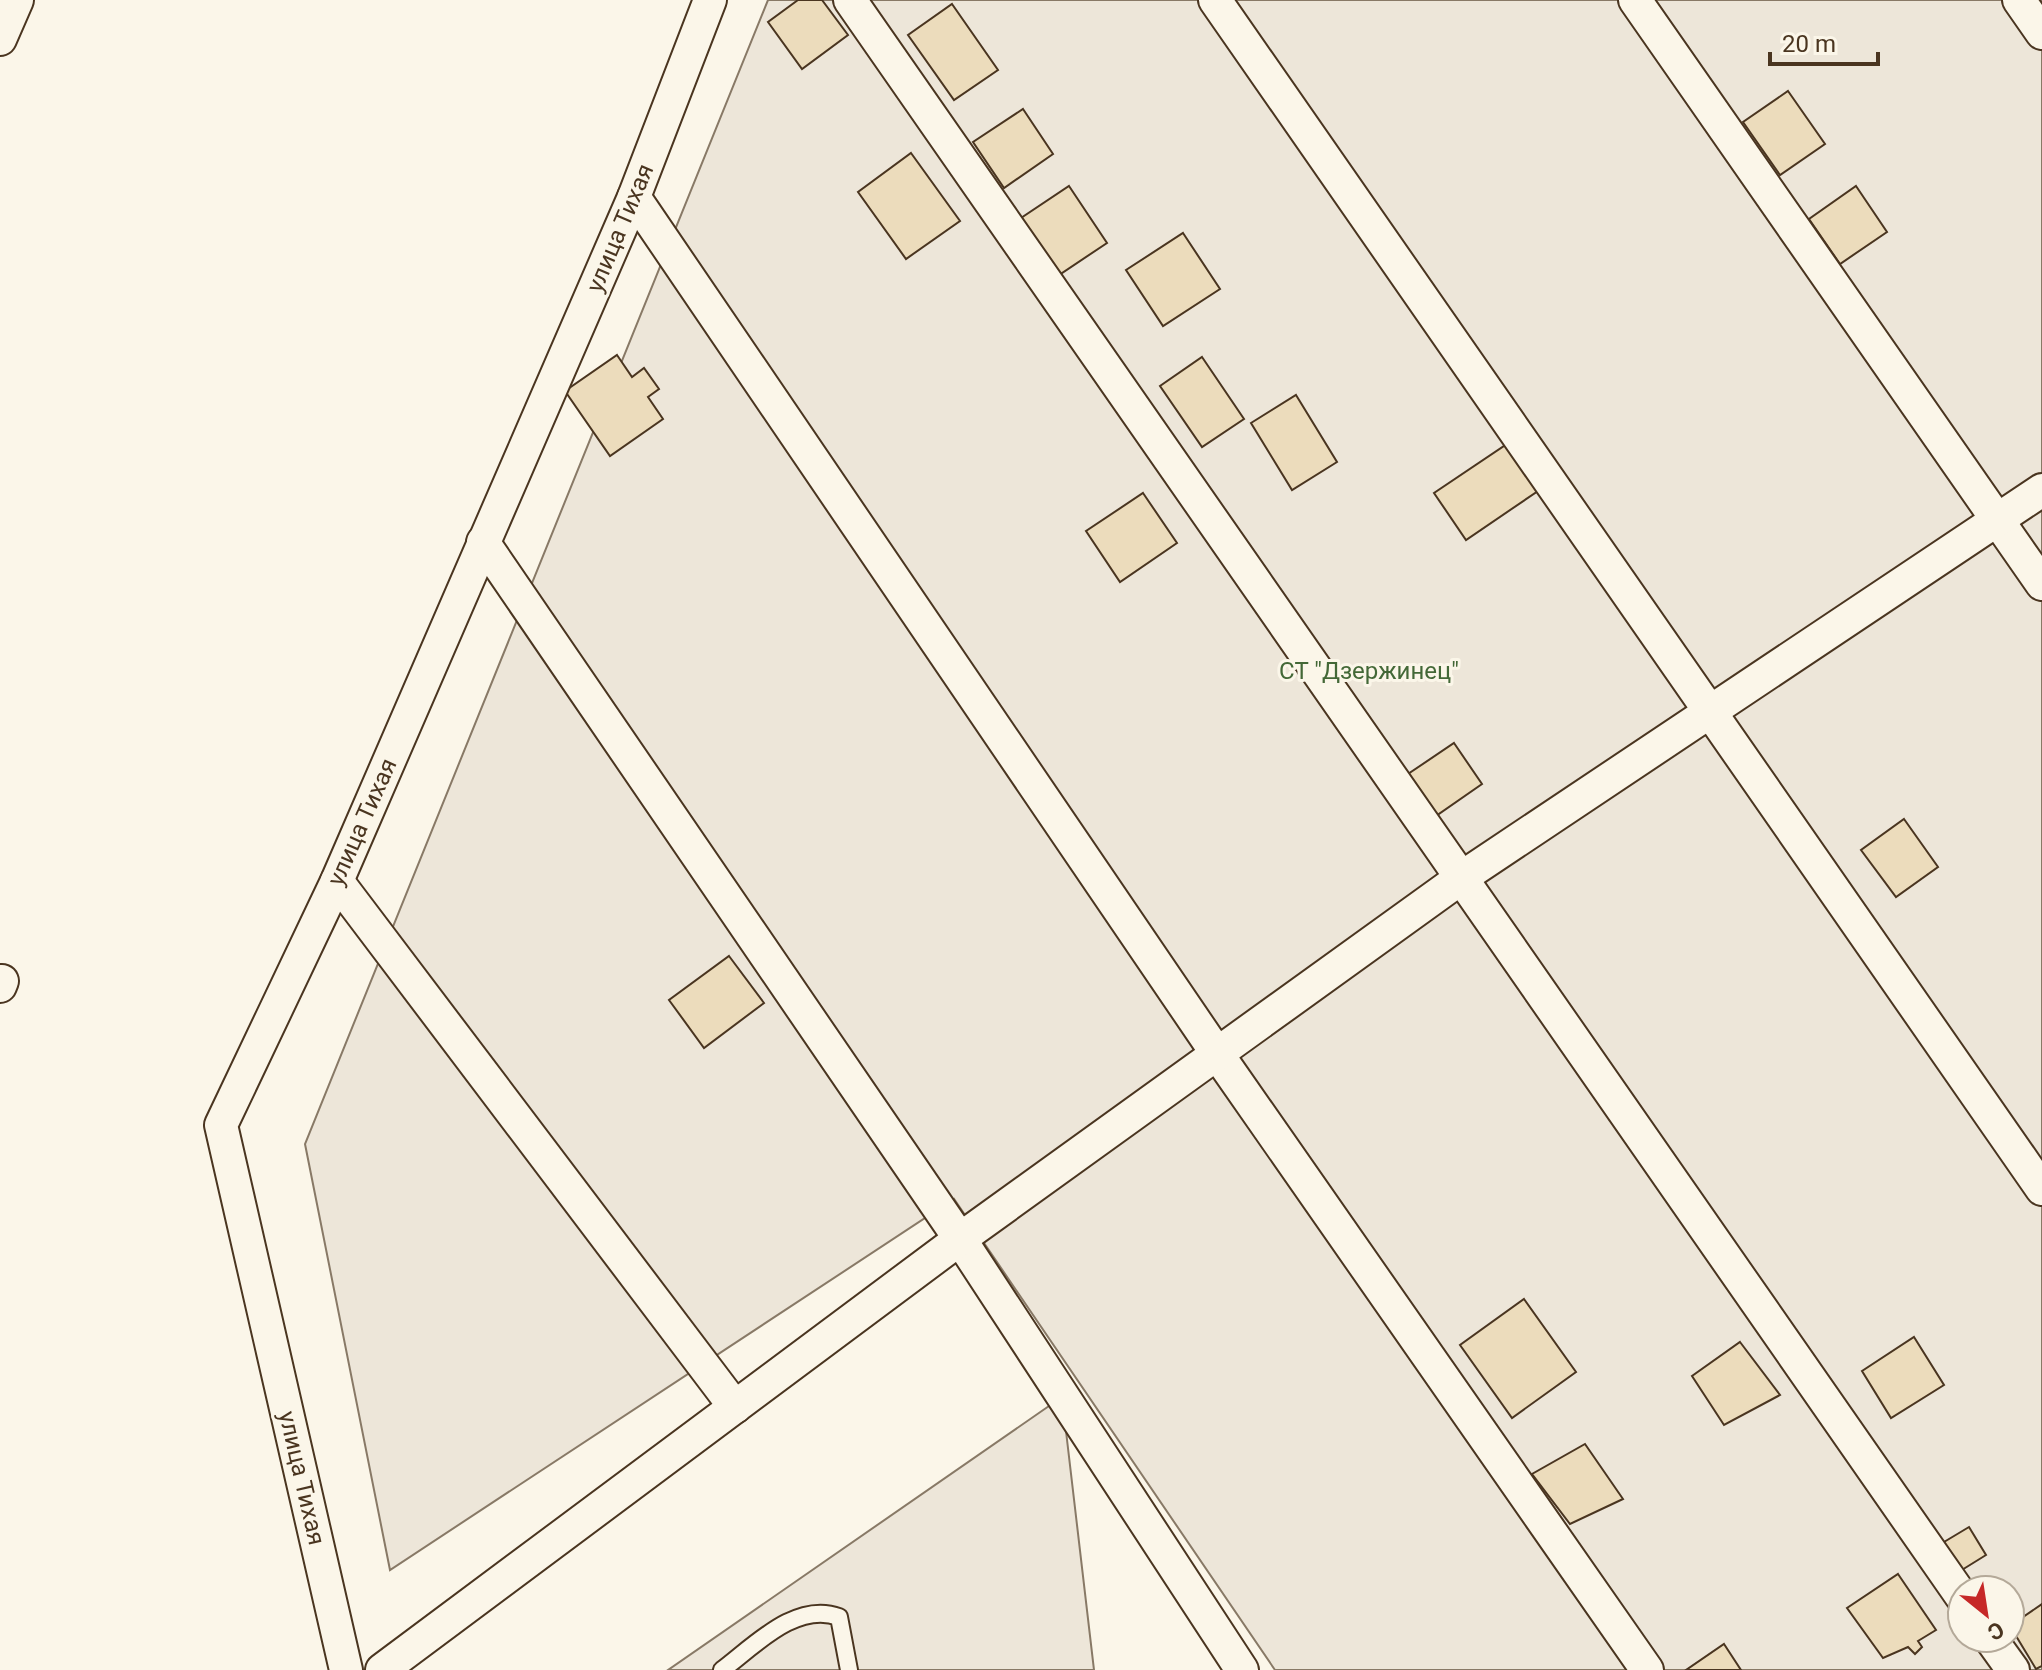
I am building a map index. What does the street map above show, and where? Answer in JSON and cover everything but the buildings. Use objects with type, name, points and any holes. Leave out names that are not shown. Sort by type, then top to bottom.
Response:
[{"type":"street","points":[[0,39],[17,0]]},
{"type":"street","name":"улица Тихая","points":[[346,1670],[221,1125],[337,881],[634,197],[710,0]]},
{"type":"street","points":[[850,0],[1946,1574]]},
{"type":"street","points":[[1215,0],[2042,1189]]},
{"type":"street","points":[[1635,0],[2042,584]]},
{"type":"street","points":[[2019,0],[2042,33]]},
{"type":"street","points":[[634,197],[1218,1055],[1647,1670]]},
{"type":"street","points":[[382,1670],[960,1239],[1461,878],[2042,490]]},
{"type":"street","points":[[483,542],[960,1239],[1242,1670]]},
{"type":"street","points":[[337,881],[735,1407]]},
{"type":"lane","points":[[722,1670],[796,1618],[828,1613],[839,1617],[845,1632],[849,1670]]},
{"type":"green space","name":"СТ \"Дзержинец\"","points":[[768,0],[2042,0],[2042,1670],[1275,1670],[954,1199],[390,1570],[305,1144]]},
{"type":"green space","points":[[1062,1397],[1094,1670],[668,1670]]}]
